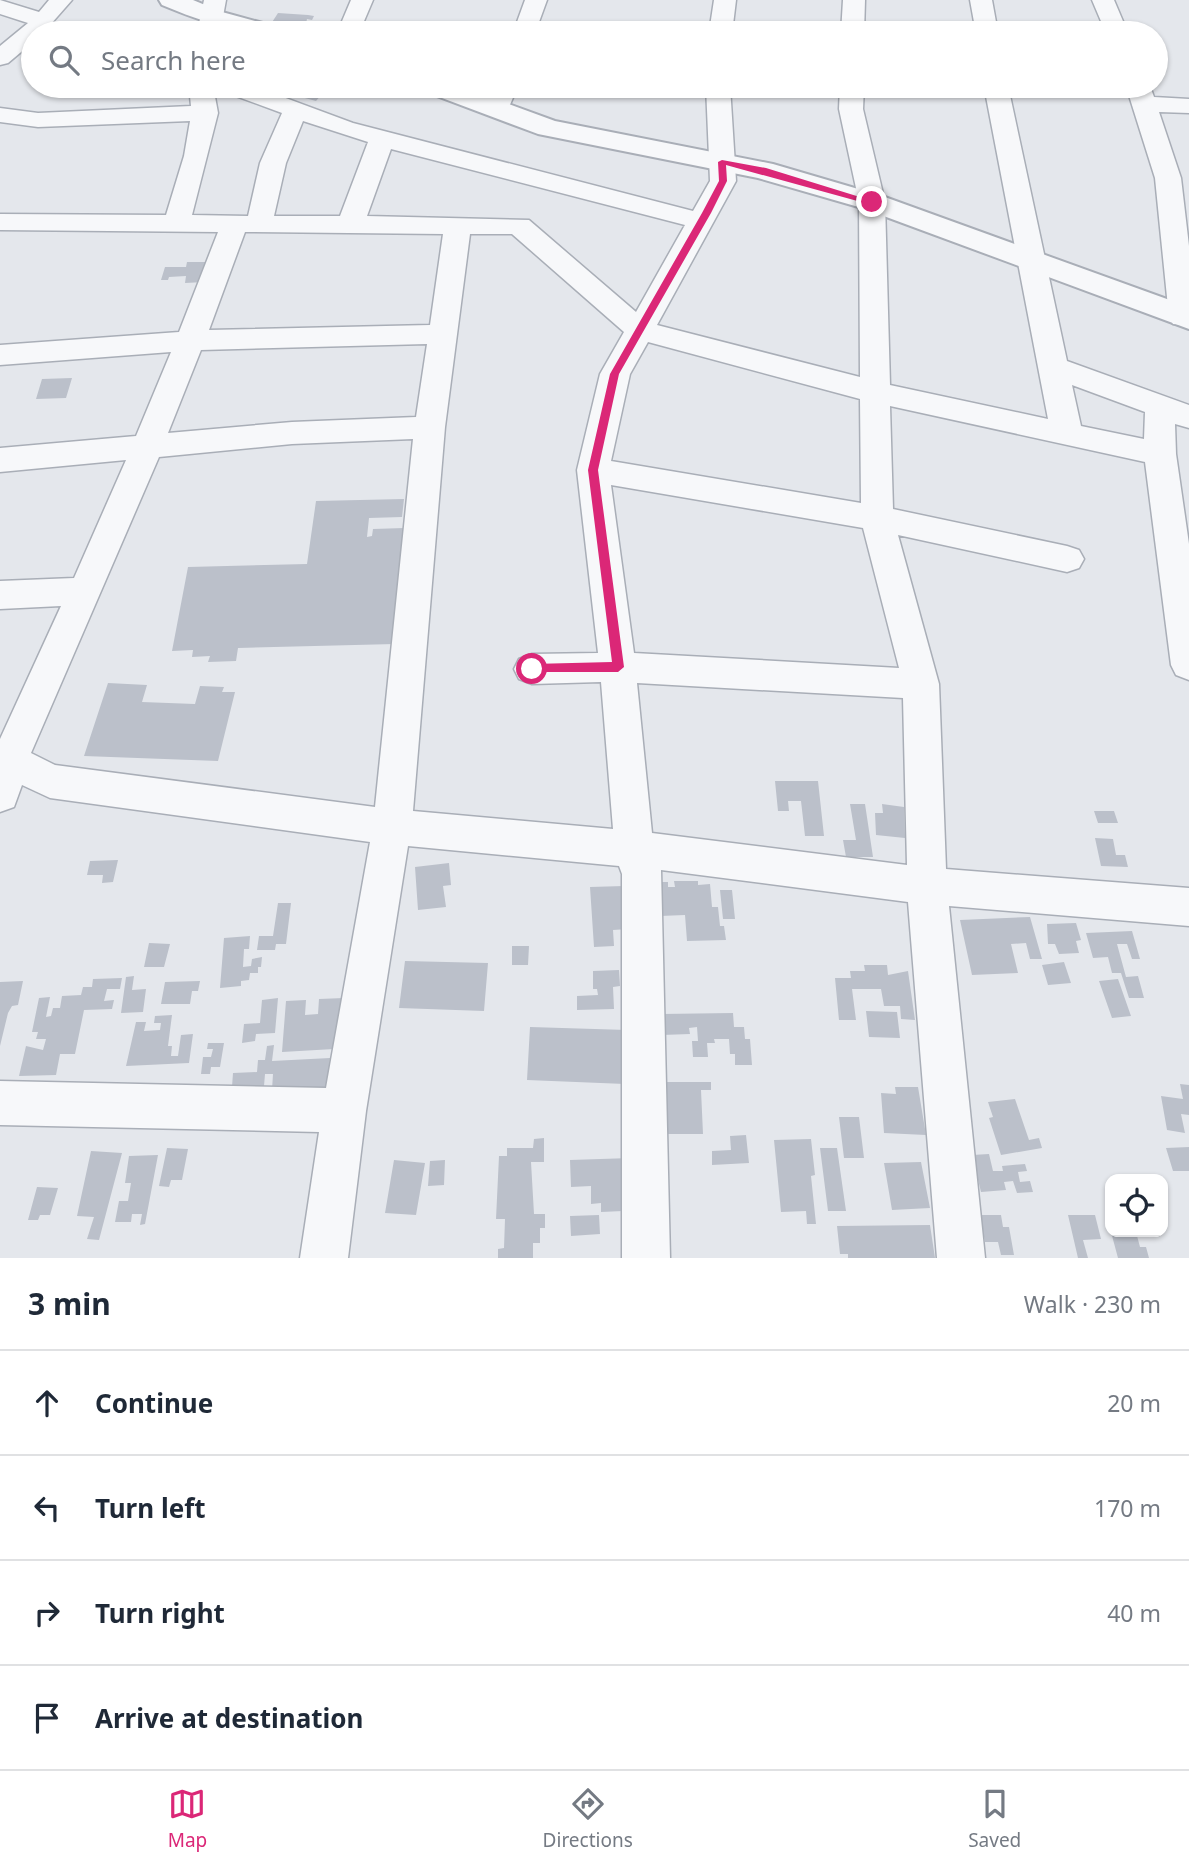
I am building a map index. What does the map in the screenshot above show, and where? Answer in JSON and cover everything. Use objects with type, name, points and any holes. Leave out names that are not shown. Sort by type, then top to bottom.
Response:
[{"type":"street","points":[[0,7],[44,21],[61,0]]},
{"type":"street","points":[[171,0],[212,17]]},
{"type":"street","points":[[353,21],[362,0]]},
{"type":"street","points":[[528,21],[536,0]]},
{"type":"street","points":[[722,21],[725,0]]},
{"type":"street","points":[[853,21],[854,0]]},
{"type":"street","points":[[981,0],[985,21]]},
{"type":"street","points":[[1103,0],[1112,21]]},
{"type":"street","points":[[1,57],[21,40]]},
{"type":"street","points":[[1,57],[21,56]]},
{"type":"street","points":[[176,224],[196,160],[206,113],[203,98]]},
{"type":"street","points":[[264,98],[382,139],[702,221]]},
{"type":"street","points":[[503,98],[548,128],[763,170],[872,202],[1186,317],[1168,178],[1143,98]]},
{"type":"street","points":[[646,1258],[642,874],[634,849],[618,667],[593,470],[615,374],[723,181],[719,98]]},
{"type":"street","points":[[851,98],[851,109],[872,202],[877,518],[921,684],[927,886],[961,1258]]},
{"type":"street","points":[[999,98],[1067,433]]},
{"type":"street","points":[[1155,98],[1189,106]]},
{"type":"street","points":[[296,110],[247,224],[192,341],[86,591],[3,772],[50,781],[392,827],[634,849],[927,886],[1189,907]]},
{"type":"street","points":[[0,116],[38,120],[206,113]]},
{"type":"street","points":[[350,225],[382,139]]},
{"type":"street","points":[[0,222],[519,226],[639,330],[875,392],[1160,454]]},
{"type":"street","points":[[324,1258],[344,1111],[392,827],[430,427],[458,225]]},
{"type":"street","points":[[0,355],[192,341],[443,334]]},
{"type":"street","points":[[1055,368],[1175,412],[1160,454],[1189,665]]},
{"type":"street","points":[[0,460],[146,449],[292,433],[430,427]]},
{"type":"street","points":[[593,470],[877,518],[1067,559]]},
{"type":"street","points":[[0,595],[86,591]]},
{"type":"street","points":[[532,669],[618,667],[921,684]]},
{"type":"street","points":[[0,1103],[223,1106],[344,1111]]},
{"type":"building","points":[[278,13],[314,16],[312,20],[307,21],[273,21]]},
{"type":"building","points":[[187,262],[215,262],[204,282],[185,283],[186,276],[161,280],[165,267],[186,267]]},
{"type":"building","points":[[72,378],[66,398],[36,399],[42,379]]},
{"type":"building","points":[[404,499],[402,517],[369,518],[367,537],[372,536],[373,529],[404,528],[395,644],[238,648],[236,661],[208,662],[210,656],[192,657],[193,650],[172,651],[188,567],[307,564],[316,501]]},
{"type":"building","points":[[108,683],[147,685],[142,702],[195,704],[200,686],[224,687],[222,692],[235,692],[218,761],[84,756]]},
{"type":"building","points":[[775,781],[818,781],[824,836],[805,836],[801,801],[788,801],[789,811],[778,811]]},
{"type":"building","points":[[850,804],[865,804],[873,857],[846,857],[843,840],[856,840]]},
{"type":"building","points":[[882,804],[904,807],[905,838],[876,835],[875,813],[883,813]]},
{"type":"building","points":[[1094,811],[1114,811],[1118,823],[1098,823]]},
{"type":"building","points":[[1095,838],[1113,839],[1116,855],[1125,855],[1128,867],[1101,866]]},
{"type":"building","points":[[118,860],[113,882],[102,883],[103,875],[87,875],[90,861]]},
{"type":"building","points":[[449,863],[451,885],[443,886],[446,907],[418,910],[415,867]]},
{"type":"building","points":[[674,881],[710,884],[712,907],[718,907],[720,926],[724,926],[726,940],[687,941],[685,915],[660,916],[657,882],[668,882],[668,887],[675,887]]},
{"type":"building","points":[[624,886],[628,929],[613,930],[614,946],[594,947],[590,887]]},
{"type":"building","points":[[720,890],[732,890],[735,919],[723,919]]},
{"type":"building","points":[[278,903],[291,903],[286,944],[276,944],[275,950],[257,950],[259,936],[273,936]]},
{"type":"building","points":[[1030,917],[1042,959],[1030,959],[1026,943],[1011,944],[1018,973],[972,975],[960,920]]},
{"type":"building","points":[[1076,923],[1081,940],[1076,941],[1079,953],[1059,954],[1055,944],[1048,944],[1047,924]]},
{"type":"building","points":[[1132,931],[1140,959],[1132,959],[1127,944],[1117,944],[1126,977],[1138,976],[1144,998],[1129,998],[1121,973],[1112,973],[1108,957],[1093,958],[1086,933]]},
{"type":"building","points":[[250,936],[249,949],[244,949],[243,967],[251,966],[252,959],[262,957],[258,973],[250,973],[249,980],[241,981],[241,986],[220,988],[224,938]]},
{"type":"building","points":[[149,943],[170,944],[164,967],[144,967]]},
{"type":"building","points":[[512,946],[529,946],[528,965],[512,965]]},
{"type":"building","points":[[405,961],[488,963],[484,1011],[399,1008]]},
{"type":"building","points":[[1064,962],[1071,983],[1048,985],[1042,965]]},
{"type":"building","points":[[864,965],[887,965],[888,975],[908,971],[915,1020],[901,1019],[900,1006],[884,1006],[881,989],[852,989],[856,1020],[839,1020],[835,978],[851,978],[850,971],[865,971]]},
{"type":"building","points":[[619,970],[620,986],[613,987],[614,1009],[577,1010],[577,996],[598,995],[597,989],[593,989],[593,971]]},
{"type":"building","points":[[134,976],[132,990],[146,989],[143,1012],[121,1013],[126,977]]},
{"type":"building","points":[[122,978],[120,989],[107,989],[104,1001],[114,1000],[112,1009],[84,1010],[75,1054],[60,1054],[56,1075],[19,1076],[26,1046],[43,1050],[46,1039],[36,1039],[38,1032],[32,1032],[39,998],[50,997],[46,1017],[51,1016],[53,1008],[60,1008],[62,996],[81,995],[83,987],[92,987],[93,979]]},
{"type":"building","points":[[1118,979],[1131,1016],[1112,1018],[1099,981]]},
{"type":"building","points":[[23,981],[18,1005],[12,1006],[8,1013],[0,1046],[0,982]]},
{"type":"building","points":[[200,981],[198,991],[192,991],[190,1004],[161,1004],[165,982]]},
{"type":"building","points":[[278,998],[275,1033],[256,1034],[255,1041],[242,1043],[244,1024],[260,1023],[262,1000]]},
{"type":"building","points":[[344,998],[342,1034],[335,1035],[334,1049],[282,1052],[286,1001],[306,1000],[305,1015],[318,1014],[319,999]]},
{"type":"building","points":[[866,1011],[897,1012],[900,1038],[869,1037]]},
{"type":"building","points":[[733,1013],[734,1027],[744,1027],[745,1039],[750,1039],[752,1065],[735,1065],[735,1054],[730,1054],[729,1039],[714,1039],[715,1043],[707,1043],[708,1057],[693,1057],[692,1041],[698,1041],[697,1027],[689,1028],[690,1034],[662,1035],[661,1014]]},
{"type":"building","points":[[172,1015],[168,1046],[172,1046],[171,1056],[178,1056],[181,1035],[193,1034],[189,1063],[126,1066],[136,1022],[146,1022],[144,1031],[160,1030],[161,1023],[154,1023],[155,1016]]},
{"type":"building","points":[[530,1027],[627,1030],[625,1084],[527,1080]]},
{"type":"building","points":[[208,1043],[224,1043],[220,1067],[211,1067],[210,1074],[201,1074],[203,1057],[211,1057],[213,1049],[207,1049]]},
{"type":"building","points":[[274,1045],[272,1061],[330,1058],[328,1087],[272,1090],[273,1074],[265,1074],[264,1086],[232,1087],[233,1073],[257,1072],[258,1060],[265,1060],[267,1046]]},
{"type":"building","points":[[664,1082],[711,1082],[711,1090],[701,1090],[703,1134],[665,1134]]},
{"type":"building","points":[[1180,1084],[1189,1085],[1189,1115],[1181,1114],[1185,1133],[1167,1130],[1161,1096],[1183,1099]]},
{"type":"building","points":[[895,1087],[918,1087],[926,1135],[884,1133],[881,1093],[896,1094]]},
{"type":"building","points":[[1015,1099],[1029,1140],[1039,1138],[1042,1148],[1001,1155],[989,1118],[993,1117],[988,1102]]},
{"type":"building","points":[[839,1117],[859,1117],[864,1158],[844,1158]]},
{"type":"building","points":[[746,1135],[749,1163],[712,1165],[712,1151],[731,1150],[730,1136]]},
{"type":"building","points":[[544,1138],[544,1162],[531,1162],[534,1214],[545,1214],[545,1228],[540,1228],[540,1243],[533,1243],[533,1258],[498,1258],[498,1249],[504,1248],[505,1219],[496,1219],[499,1156],[507,1156],[507,1148],[533,1148],[534,1139]]},
{"type":"building","points":[[811,1139],[815,1175],[811,1176],[816,1224],[807,1224],[806,1211],[781,1212],[774,1140]]},
{"type":"building","points":[[1189,1147],[1189,1171],[1173,1171],[1166,1148]]},
{"type":"building","points":[[167,1148],[188,1149],[182,1180],[171,1180],[169,1187],[159,1186]]},
{"type":"building","points":[[820,1148],[837,1148],[846,1211],[828,1211]]},
{"type":"building","points":[[91,1151],[122,1153],[99,1240],[87,1239],[94,1217],[77,1216]]},
{"type":"building","points":[[989,1154],[993,1171],[1003,1171],[1002,1166],[1025,1164],[1027,1171],[1018,1172],[1020,1182],[1030,1181],[1033,1192],[1017,1193],[1013,1181],[1004,1182],[1006,1190],[981,1192],[972,1155]]},
{"type":"building","points":[[158,1155],[145,1224],[140,1225],[142,1214],[132,1214],[131,1222],[115,1222],[119,1201],[128,1201],[131,1183],[125,1183],[129,1156]]},
{"type":"building","points":[[631,1158],[632,1178],[622,1178],[623,1211],[601,1212],[601,1203],[591,1204],[591,1186],[571,1187],[570,1160]]},
{"type":"building","points":[[394,1160],[425,1163],[416,1215],[385,1213]]},
{"type":"building","points":[[445,1160],[444,1185],[428,1186],[430,1161]]},
{"type":"building","points":[[921,1162],[930,1208],[892,1210],[884,1163]]},
{"type":"building","points":[[37,1187],[58,1188],[50,1215],[40,1215],[38,1220],[28,1220]]},
{"type":"building","points":[[599,1215],[600,1234],[571,1236],[570,1216]]},
{"type":"building","points":[[980,1215],[1001,1215],[1003,1227],[1009,1227],[1014,1255],[1001,1255],[998,1242],[985,1242]]},
{"type":"building","points":[[1068,1215],[1095,1215],[1101,1239],[1083,1240],[1088,1258],[1078,1258]]},
{"type":"building","points":[[930,1225],[935,1258],[848,1258],[848,1254],[840,1254],[837,1226]]},
{"type":"building","points":[[1112,1237],[1137,1237],[1140,1247],[1146,1247],[1149,1258],[1118,1258]]},
{"type":"route","points":[[532,669],[618,667],[593,470],[615,374],[707,213],[723,181],[722,162],[763,170],[872,202]]}]
